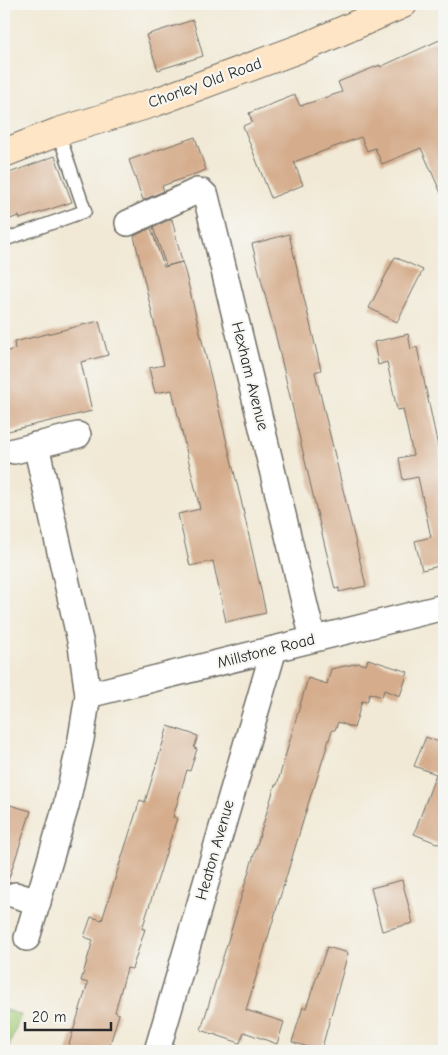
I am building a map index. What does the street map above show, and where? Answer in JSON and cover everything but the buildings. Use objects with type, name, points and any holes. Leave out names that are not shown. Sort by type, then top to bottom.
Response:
[{"type":"main road","name":"Chorley Old Road","points":[[4,153],[58,132],[156,102],[312,44],[403,4]]},
{"type":"street","name":"Hexham Avenue","points":[[128,223],[197,191],[202,192],[206,196],[313,639]]},
{"type":"street","points":[[27,938],[26,899],[70,788],[88,695],[81,645],[25,448],[78,434]]},
{"type":"street","name":"Millstone Road","points":[[88,695],[444,607]]},
{"type":"street","name":"Heaton Avenue","points":[[156,1051],[274,649]]},
{"type":"lane","points":[[4,240],[86,211],[58,132]]},
{"type":"green space","points":[[4,1009],[21,1015],[7,1051],[4,1051]]}]
